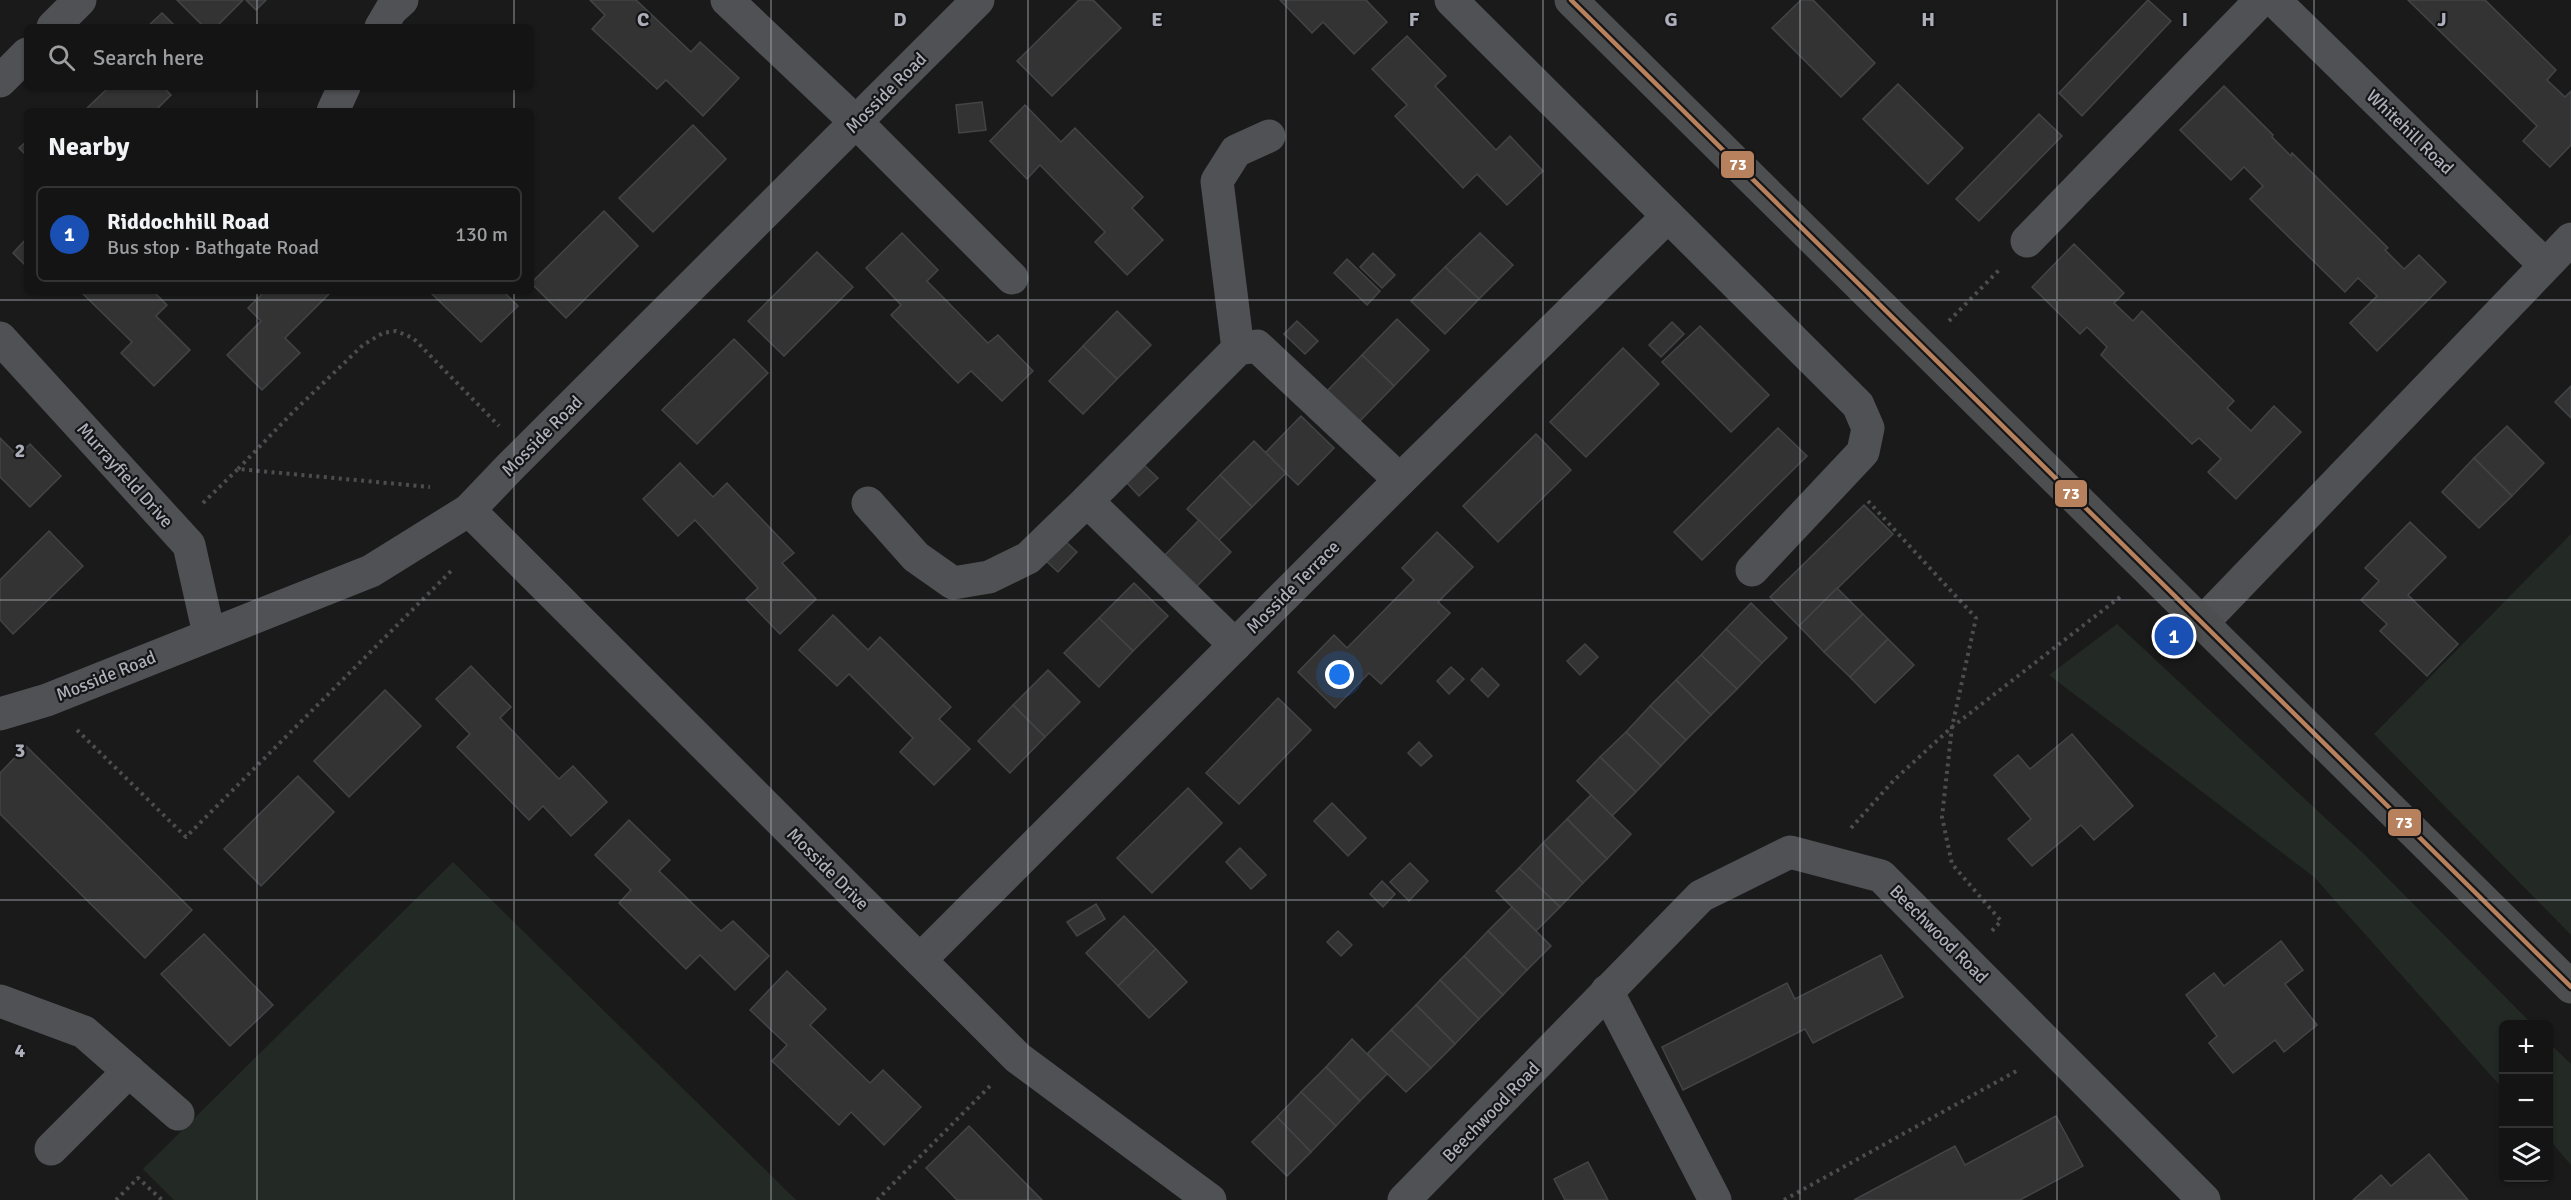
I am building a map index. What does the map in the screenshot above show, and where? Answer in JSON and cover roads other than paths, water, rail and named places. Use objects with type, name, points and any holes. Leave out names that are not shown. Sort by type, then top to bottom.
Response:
[{"type":"main road","points":[[1570,0],[2571,987]]},
{"type":"street","points":[[56,24],[80,0]]},
{"type":"street","points":[[383,24],[391,10],[402,0]]},
{"type":"street","points":[[728,0],[1012,278]]},
{"type":"street","name":"Mosside Road","points":[[0,714],[47,700],[371,571],[480,521],[511,466],[978,0]]},
{"type":"street","points":[[1451,0],[1858,405],[1868,428],[1853,463],[1752,570]]},
{"type":"street","points":[[2028,241],[2261,0]]},
{"type":"street","name":"Whitehill Road","points":[[2274,0],[2545,265]]},
{"type":"street","points":[[0,81],[24,57]]},
{"type":"street","points":[[334,108],[343,90]]},
{"type":"street","points":[[1238,348],[1217,181],[1236,151],[1269,136]]},
{"type":"street","name":"Mosside Terrace","points":[[920,960],[1400,480],[1668,216]]},
{"type":"street","points":[[2202,623],[2571,239]]},
{"type":"street","name":"Murrayfield Drive","points":[[0,338],[189,545],[209,634]]},
{"type":"street","points":[[868,503],[916,557],[953,583],[989,577],[1028,558],[1238,348],[1257,346],[1400,480]]},
{"type":"street","points":[[1086,501],[1235,645]]},
{"type":"street","name":"Mosside Drive","points":[[480,521],[1018,1058],[1210,1200]]},
{"type":"street","name":"Beechwood Road","points":[[1404,1200],[1701,896],[1790,852],[1881,876],[2204,1200]]},
{"type":"street","points":[[1607,991],[1715,1200]]},
{"type":"street","points":[[0,1001],[84,1032],[178,1114]]},
{"type":"street","points":[[51,1149],[129,1071]]},
{"type":"place","name":"Riddochhill Road","points":[[2174,636]]}]
